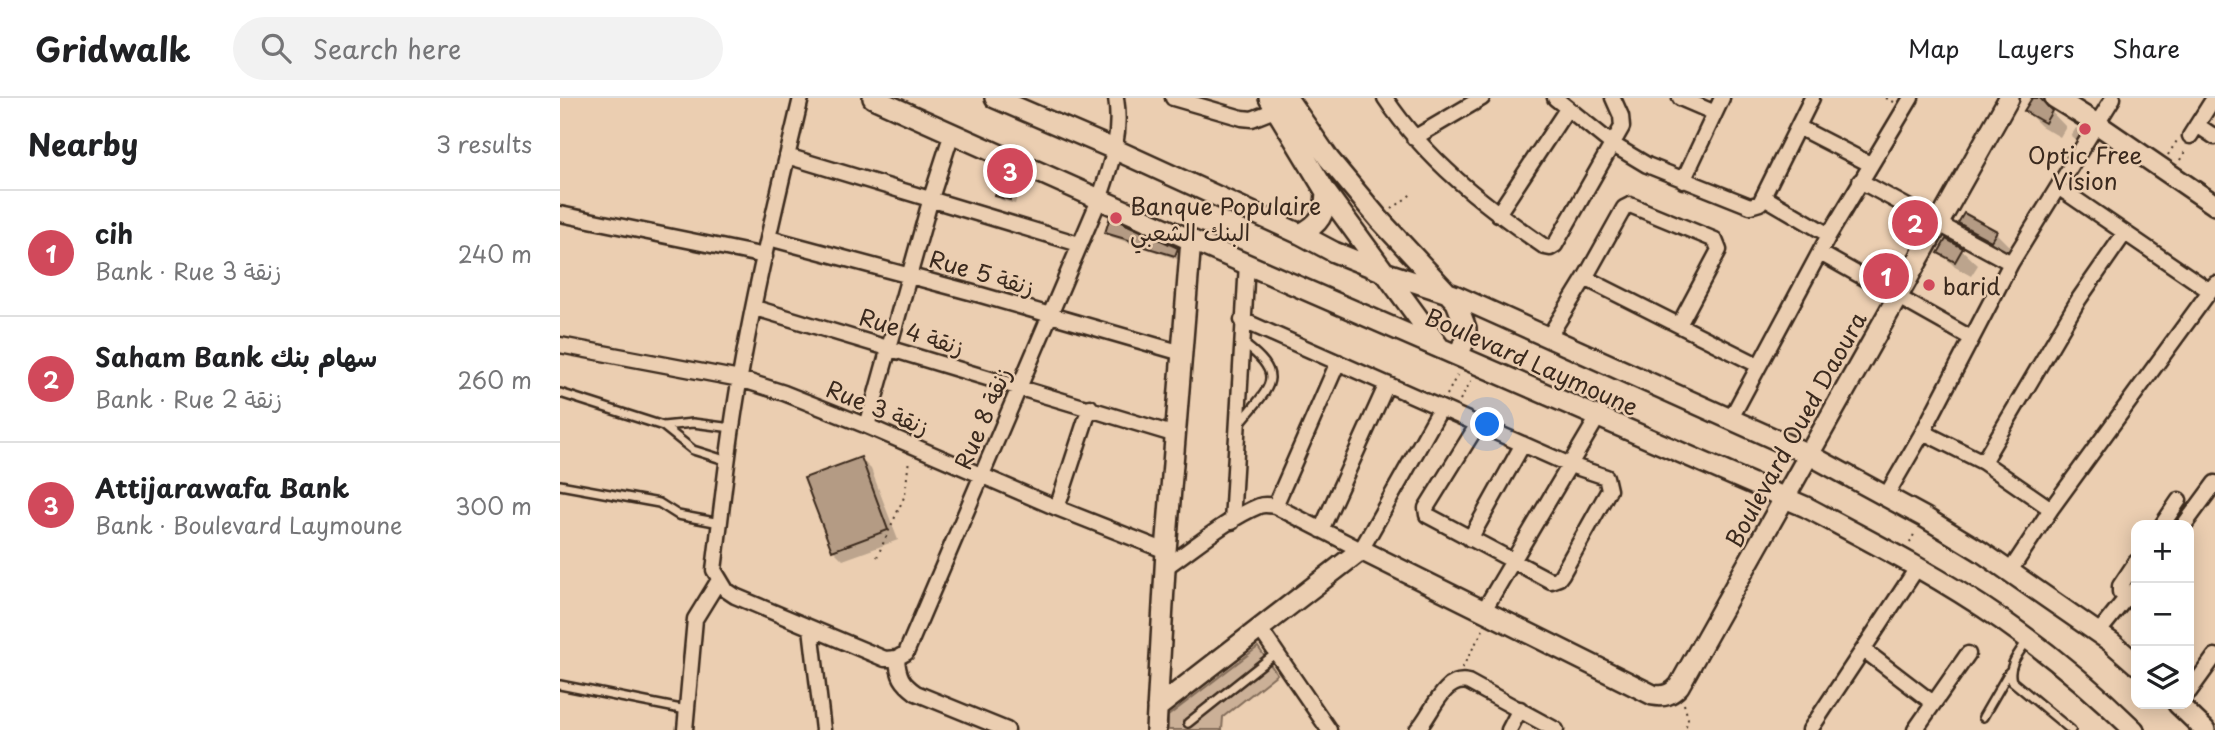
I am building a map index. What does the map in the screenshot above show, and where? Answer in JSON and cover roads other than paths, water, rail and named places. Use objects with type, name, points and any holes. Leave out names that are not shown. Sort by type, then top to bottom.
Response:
[{"type":"street","points":[[801,98],[740,379],[714,570],[719,580],[735,596],[885,659],[902,655],[898,676],[904,685],[916,693],[1004,729]]},
{"type":"street","name":"Boulevard Laymoune","points":[[873,98],[1099,200],[1785,497],[1917,568],[1982,607],[2071,673],[2134,730]]},
{"type":"street","points":[[995,98],[1116,150],[1334,252],[1384,272]]},
{"type":"street","name":"Rue 8 زنقة","points":[[902,655],[983,475],[1099,200],[1116,150],[1119,115],[1116,98]]},
{"type":"street","points":[[1173,98],[1252,119],[1284,102]]},
{"type":"street","points":[[1385,98],[1414,138],[1442,167],[1498,214],[1550,248],[1555,245],[1623,122],[1613,98]]},
{"type":"street","points":[[1414,138],[1482,98]]},
{"type":"street","points":[[1555,98],[1612,144],[1647,165],[1750,206],[1760,204],[1812,98]]},
{"type":"street","points":[[1680,98],[1715,114]]},
{"type":"street","points":[[1683,181],[1722,98]]},
{"type":"street","points":[[1730,420],[1829,235],[1911,98]]},
{"type":"street","name":"Boulevard Oued Daoura","points":[[1488,612],[1653,695],[1667,695],[1676,690],[2009,98]]},
{"type":"street","points":[[2055,98],[2215,205]]},
{"type":"street","points":[[1886,496],[1923,432],[2011,263],[2113,98]]},
{"type":"street","points":[[2214,98],[2193,130],[2215,137]]},
{"type":"street","points":[[1284,102],[1326,192],[1438,346]]},
{"type":"street","points":[[1284,102],[1379,219],[1447,292],[1459,309],[1466,328],[1468,359]]},
{"type":"street","points":[[1498,214],[1567,109]]},
{"type":"street","points":[[1798,127],[1870,164]]},
{"type":"street","points":[[867,426],[952,133]]},
{"type":"street","points":[[787,156],[1079,244]]},
{"type":"street","points":[[1860,181],[2011,263]]},
{"type":"street","points":[[2010,571],[2051,509],[2212,288],[2124,234],[2058,187]]},
{"type":"street","points":[[1300,234],[1320,221],[1326,207],[1326,192]]},
{"type":"street","points":[[1764,197],[1829,235]]},
{"type":"street","points":[[1548,338],[1623,208],[1630,205],[1636,205],[1715,240],[1719,250],[1679,325]]},
{"type":"street","points":[[560,214],[765,256]]},
{"type":"street","points":[[1983,462],[2079,299],[2124,234]]},
{"type":"street","name":"Rue 5 زنقة","points":[[769,238],[1182,353]]},
{"type":"street","points":[[1156,730],[1166,559],[1191,240]]},
{"type":"street","points":[[1820,253],[1971,338]]},
{"type":"street","points":[[1232,522],[1247,263]]},
{"type":"street","name":"Boulevard Laymoune","points":[[1384,272],[1447,292],[1808,454],[1951,533],[2098,633],[2131,660]]},
{"type":"street","points":[[1585,278],[1758,365]]},
{"type":"street","name":"Rue 4 زنقة","points":[[755,308],[1177,435]]},
{"type":"street","points":[[1242,320],[1338,362],[1447,411],[1478,424],[1570,465],[1606,477],[1609,490],[1559,578],[1551,581],[1430,518],[1426,508],[1478,424]]},
{"type":"street","name":"Rue 3 زنقة","points":[[560,345],[740,379],[784,393],[983,475],[1166,559]]},
{"type":"street","points":[[1275,506],[1338,362]]},
{"type":"street","points":[[1321,530],[1387,384]]},
{"type":"street","points":[[1057,508],[1090,407]]},
{"type":"street","points":[[1157,708],[1361,551],[1447,411]]},
{"type":"street","points":[[1166,559],[1262,505],[1275,506],[1488,612],[1513,561],[1598,417]]},
{"type":"street","points":[[1923,432],[1983,462],[2051,509]]},
{"type":"street","points":[[1470,539],[1523,444]]},
{"type":"street","points":[[2188,520],[2215,483]]},
{"type":"street","points":[[2165,520],[2179,500]]},
{"type":"street","points":[[1810,730],[1917,568]]},
{"type":"street","points":[[2131,570],[2120,586],[2120,592],[2131,593]]},
{"type":"street","points":[[685,730],[695,619],[719,580]]},
{"type":"street","points":[[2098,633],[2131,593]]},
{"type":"street","points":[[811,628],[823,730]]},
{"type":"street","points":[[1259,629],[1324,728]]},
{"type":"street","points":[[1864,650],[1933,703]]},
{"type":"street","points":[[1915,730],[1968,654]]},
{"type":"street","points":[[2194,684],[2215,656]]},
{"type":"street","points":[[1417,730],[1448,686],[1455,681],[1468,682],[1556,730]]},
{"type":"street","points":[[1509,730],[1520,709]]},
{"type":"street","points":[[2188,709],[2205,730]]},
{"type":"lane","points":[[1237,427],[1264,393],[1270,379],[1269,368],[1264,359],[1241,341]]},
{"type":"lane","points":[[560,393],[663,426],[692,450],[728,461]]},
{"type":"lane","points":[[663,426],[693,423],[732,428]]},
{"type":"lane","points":[[560,485],[659,503],[678,515],[720,523]]},
{"type":"lane","points":[[1983,717],[2028,639]]},
{"type":"lane","points":[[1188,723],[1276,653]]},
{"type":"lane","points":[[2009,672],[2012,681],[2071,730]]},
{"type":"lane","points":[[560,685],[687,710]]},
{"type":"place","name":"Optic Free Vision","points":[[2085,129]]},
{"type":"place","name":"Attijarawafa Bank","points":[[1010,171]]},
{"type":"place","name":"Banque Populaire البنك الشعبي","points":[[1116,218]]},
{"type":"place","name":"Saham Bank سهام بنك","points":[[1915,223]]},
{"type":"place","name":"cih","points":[[1886,276]]},
{"type":"place","name":"barid","points":[[1929,285]]}]
